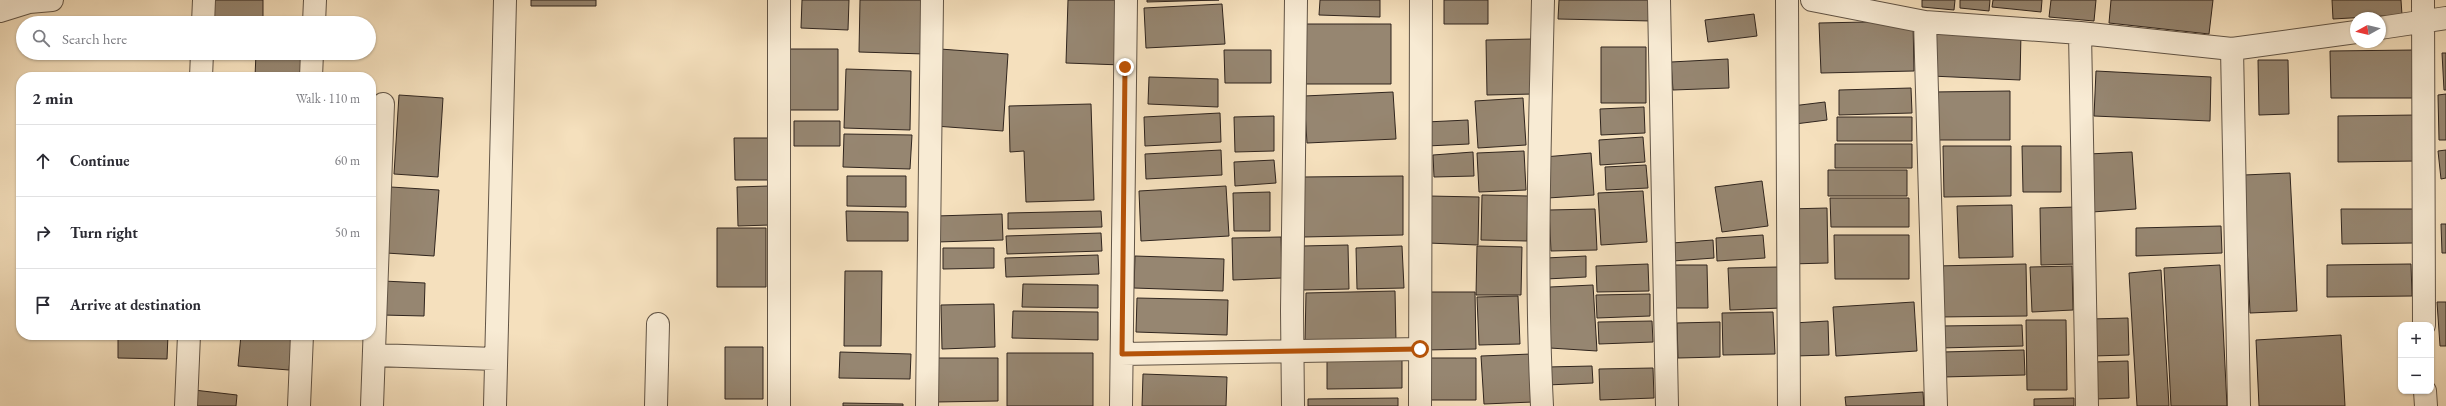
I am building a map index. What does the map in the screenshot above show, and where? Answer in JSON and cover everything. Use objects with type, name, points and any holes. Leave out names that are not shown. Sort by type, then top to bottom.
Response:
[{"type":"street","points":[[0,11],[29,2],[52,0]]},
{"type":"street","points":[[203,16],[204,0]]},
{"type":"street","points":[[314,16],[315,0]]},
{"type":"street","points":[[495,406],[505,0]]},
{"type":"street","points":[[779,0],[779,406]]},
{"type":"street","points":[[927,406],[932,0]]},
{"type":"street","points":[[1121,406],[1126,0]]},
{"type":"street","points":[[1293,406],[1292,351],[1296,0]]},
{"type":"street","points":[[1420,406],[1421,0]]},
{"type":"street","points":[[1542,406],[1540,362],[1540,154],[1543,0]]},
{"type":"street","points":[[1659,0],[1667,406]]},
{"type":"street","points":[[1787,0],[1789,406]]},
{"type":"street","points":[[1812,0],[1924,22],[2080,33],[2232,49],[2350,33]]},
{"type":"street","points":[[2423,0],[2424,322]]},
{"type":"street","points":[[2386,27],[2446,18]]},
{"type":"street","points":[[1924,22],[1936,406]]},
{"type":"street","points":[[2080,33],[2087,406]]},
{"type":"street","points":[[2232,49],[2239,406]]},
{"type":"street","points":[[201,72],[202,60]]},
{"type":"street","points":[[311,72],[312,60]]},
{"type":"street","points":[[376,292],[382,104]]},
{"type":"street","points":[[656,406],[658,324]]},
{"type":"street","points":[[186,406],[189,340]]},
{"type":"street","points":[[299,406],[302,340]]},
{"type":"street","points":[[372,406],[374,340]]},
{"type":"street","points":[[1122,354],[1420,349]]},
{"type":"street","points":[[374,355],[496,358]]},
{"type":"street","points":[[2425,394],[2426,406]]},
{"type":"building","points":[[211,0],[263,0],[263,16],[211,16]]},
{"type":"building","points":[[531,0],[596,0],[596,6],[531,6]]},
{"type":"building","points":[[802,0],[849,0],[848,30],[801,28]]},
{"type":"building","points":[[860,0],[927,0],[925,54],[859,52]]},
{"type":"building","points":[[1068,0],[1125,0],[1122,65],[1066,63]]},
{"type":"building","points":[[1147,0],[1219,0],[1147,2]]},
{"type":"building","points":[[1320,0],[1380,0],[1380,17],[1319,15]]},
{"type":"building","points":[[1444,0],[1488,0],[1488,24],[1444,24]]},
{"type":"building","points":[[1559,0],[1652,0],[1652,21],[1558,19]]},
{"type":"building","points":[[1922,0],[1955,0],[1954,10],[1922,7]]},
{"type":"building","points":[[1960,0],[1990,0],[1989,11],[1960,8]]},
{"type":"building","points":[[1993,0],[2042,0],[2041,12],[1992,7]]},
{"type":"building","points":[[2051,0],[2096,0],[2094,21],[2049,17]]},
{"type":"building","points":[[2111,0],[2213,0],[2209,34],[2109,23]]},
{"type":"building","points":[[2332,0],[2401,0],[2402,15],[2386,16],[2386,12],[2350,12],[2350,18],[2333,19]]},
{"type":"building","points":[[1222,4],[1225,44],[1146,48],[1144,8]]},
{"type":"building","points":[[1754,14],[1757,36],[1708,42],[1705,20]]},
{"type":"building","points":[[1913,21],[1914,71],[1821,73],[1819,23]]},
{"type":"building","points":[[1300,24],[1391,24],[1391,84],[1300,84]]},
{"type":"building","points":[[1932,28],[2021,33],[2020,80],[1931,76]]},
{"type":"building","points":[[1533,39],[1534,94],[1487,95],[1486,40]]},
{"type":"building","points":[[1601,47],[1646,47],[1646,103],[1601,103]]},
{"type":"building","points":[[782,49],[838,49],[838,110],[782,110]]},
{"type":"building","points":[[940,49],[1008,54],[1003,131],[935,126]]},
{"type":"building","points":[[1224,50],[1271,50],[1271,83],[1225,83]]},
{"type":"building","points":[[2414,50],[2415,98],[2331,98],[2330,51]]},
{"type":"building","points":[[2442,53],[2446,53],[2446,90],[2444,90]]},
{"type":"building","points":[[1728,59],[1729,88],[1673,90],[1671,62]]},
{"type":"building","points":[[256,60],[305,60],[304,72],[255,72]]},
{"type":"building","points":[[2258,60],[2288,60],[2289,114],[2259,115]]},
{"type":"building","points":[[846,69],[911,71],[910,130],[844,128]]},
{"type":"building","points":[[2096,71],[2211,77],[2210,121],[2094,116]]},
{"type":"building","points":[[1149,77],[1218,79],[1218,107],[1148,104]]},
{"type":"building","points":[[1911,88],[1912,113],[1839,115],[1839,90]]},
{"type":"building","points":[[2010,91],[2010,140],[1933,140],[1932,92]]},
{"type":"building","points":[[1393,92],[1396,139],[1307,143],[1304,96]]},
{"type":"building","points":[[2446,94],[2446,140],[2439,140],[2438,95]]},
{"type":"building","points":[[399,95],[443,98],[438,177],[394,174]]},
{"type":"building","points":[[1523,98],[1526,145],[1478,148],[1475,101]]},
{"type":"building","points":[[1825,102],[1827,120],[1795,124],[1792,106]]},
{"type":"building","points":[[1091,104],[1094,200],[1026,202],[1024,151],[1010,152],[1009,106]]},
{"type":"building","points":[[1644,107],[1645,133],[1601,135],[1600,109]]},
{"type":"building","points":[[1220,113],[1221,142],[1145,146],[1144,117]]},
{"type":"building","points":[[2416,115],[2417,161],[2338,162],[2338,116]]},
{"type":"building","points":[[1274,116],[1274,151],[1235,152],[1234,117]]},
{"type":"building","points":[[1837,117],[1912,117],[1912,141],[1837,141]]},
{"type":"building","points":[[1468,120],[1469,144],[1427,146],[1426,122]]},
{"type":"building","points":[[794,121],[840,121],[840,146],[794,146]]},
{"type":"building","points":[[844,134],[912,135],[910,169],[843,167]]},
{"type":"building","points":[[1643,137],[1645,162],[1600,165],[1599,140]]},
{"type":"building","points":[[734,138],[775,138],[776,180],[735,180]]},
{"type":"building","points":[[1835,144],[1912,144],[1912,168],[1835,168]]},
{"type":"building","points":[[1943,146],[2011,146],[2011,196],[1944,197]]},
{"type":"building","points":[[2022,146],[2061,146],[2061,192],[2023,192]]},
{"type":"building","points":[[1221,150],[1222,175],[1146,179],[1145,154]]},
{"type":"building","points":[[2446,150],[2446,178],[2441,179],[2438,151]]},
{"type":"building","points":[[1524,151],[1526,190],[1479,192],[1477,153]]},
{"type":"building","points":[[1473,152],[1474,176],[1434,177],[1433,155]]},
{"type":"building","points":[[2132,152],[2136,209],[2092,212],[2088,154]]},
{"type":"building","points":[[1591,153],[1594,195],[1548,198],[1544,157]]},
{"type":"building","points":[[1274,160],[1276,183],[1235,186],[1234,162]]},
{"type":"building","points":[[1646,165],[1648,188],[1606,190],[1605,167]]},
{"type":"building","points":[[1828,170],[1907,170],[1907,196],[1828,196]]},
{"type":"building","points":[[2290,173],[2297,311],[2250,313],[2244,175]]},
{"type":"building","points":[[847,176],[906,176],[906,207],[847,206]]},
{"type":"building","points":[[1403,176],[1403,235],[1303,237],[1302,177]]},
{"type":"building","points":[[1762,181],[1768,226],[1722,232],[1715,187]]},
{"type":"building","points":[[769,186],[770,225],[738,226],[737,187]]},
{"type":"building","points":[[1226,186],[1229,236],[1141,241],[1139,191]]},
{"type":"building","points":[[391,187],[439,190],[434,256],[386,253]]},
{"type":"building","points":[[1643,191],[1647,242],[1601,245],[1598,193]]},
{"type":"building","points":[[1270,192],[1270,231],[1234,231],[1233,193]]},
{"type":"building","points":[[1482,195],[1528,196],[1527,241],[1481,240]]},
{"type":"building","points":[[1429,196],[1479,197],[1478,245],[1428,243]]},
{"type":"building","points":[[1830,198],[1909,198],[1909,227],[1831,227]]},
{"type":"building","points":[[2012,205],[2013,257],[1959,258],[1957,206]]},
{"type":"building","points":[[2076,207],[2077,264],[2041,265],[2040,208]]},
{"type":"building","points":[[1827,208],[1828,263],[1790,264],[1788,209]]},
{"type":"building","points":[[1595,209],[1597,250],[1551,251],[1549,210]]},
{"type":"building","points":[[2341,209],[2413,209],[2413,243],[2342,244]]},
{"type":"building","points":[[846,211],[908,212],[908,241],[847,241]]},
{"type":"building","points":[[1101,211],[1102,227],[1008,229],[1008,213]]},
{"type":"building","points":[[1002,214],[1003,240],[937,242],[936,216]]},
{"type":"building","points":[[2441,224],[2446,224],[2446,253],[2442,253]]},
{"type":"building","points":[[2221,226],[2222,253],[2136,256],[2136,228]]},
{"type":"building","points":[[717,228],[766,228],[766,287],[717,287]]},
{"type":"building","points":[[1101,233],[1102,251],[1007,254],[1006,236]]},
{"type":"building","points":[[1763,235],[1765,258],[1717,261],[1716,238]]},
{"type":"building","points":[[1834,235],[1909,235],[1909,279],[1835,279]]},
{"type":"building","points":[[1281,237],[1282,278],[1233,280],[1232,238]]},
{"type":"building","points":[[1713,240],[1714,258],[1673,261],[1672,243]]},
{"type":"building","points":[[1348,245],[1349,289],[1303,290],[1302,246]]},
{"type":"building","points":[[1402,246],[1404,288],[1357,289],[1356,248]]},
{"type":"building","points":[[1477,246],[1522,247],[1521,295],[1476,295]]},
{"type":"building","points":[[943,248],[994,248],[994,268],[943,269]]},
{"type":"building","points":[[1098,255],[1099,274],[1006,277],[1005,258]]},
{"type":"building","points":[[1135,256],[1224,259],[1223,291],[1134,288]]},
{"type":"building","points":[[1586,256],[1586,277],[1546,279],[1546,258]]},
{"type":"building","points":[[1648,264],[1649,291],[1597,292],[1596,266]]},
{"type":"building","points":[[2026,264],[2027,316],[1938,317],[1936,266]]},
{"type":"building","points":[[2411,264],[2412,296],[2327,297],[2327,265]]},
{"type":"building","points":[[1669,265],[1707,265],[1708,308],[1669,308]]},
{"type":"building","points":[[2220,265],[2227,406],[2171,406],[2164,268]]},
{"type":"building","points":[[2072,266],[2073,310],[2032,312],[2030,267]]},
{"type":"building","points":[[1779,267],[1781,308],[1730,310],[1728,268]]},
{"type":"building","points":[[2161,270],[2169,406],[2137,406],[2129,273]]},
{"type":"building","points":[[845,271],[882,271],[881,346],[844,346]]},
{"type":"building","points":[[383,281],[425,283],[424,316],[382,315]]},
{"type":"building","points":[[1023,284],[1098,285],[1098,308],[1022,307]]},
{"type":"building","points":[[1593,285],[1597,351],[1550,348],[1550,287]]},
{"type":"building","points":[[1395,291],[1396,342],[1305,341],[1306,293]]},
{"type":"building","points":[[1425,292],[1475,292],[1476,349],[1426,350]]},
{"type":"building","points":[[1650,294],[1650,316],[1597,318],[1596,295]]},
{"type":"building","points":[[1518,296],[1520,344],[1479,345],[1477,297]]},
{"type":"building","points":[[1137,298],[1228,300],[1227,335],[1136,332]]},
{"type":"building","points":[[1914,302],[1917,351],[1836,356],[1833,307]]},
{"type":"building","points":[[2437,302],[2446,302],[2446,346],[2440,346]]},
{"type":"building","points":[[994,304],[995,347],[942,349],[941,305]]},
{"type":"building","points":[[1013,311],[1098,312],[1098,340],[1012,338]]},
{"type":"building","points":[[1773,312],[1775,354],[1723,355],[1722,313]]},
{"type":"building","points":[[2128,318],[2129,355],[2092,356],[2091,319]]},
{"type":"building","points":[[2026,320],[2066,320],[2067,390],[2027,390]]},
{"type":"building","points":[[1652,321],[1653,342],[1599,344],[1598,322]]},
{"type":"building","points":[[1828,321],[1829,355],[1795,356],[1793,323]]},
{"type":"building","points":[[1720,322],[1720,357],[1678,358],[1677,323]]},
{"type":"building","points":[[2022,325],[2023,346],[1940,348],[1939,326]]},
{"type":"building","points":[[2341,335],[2345,406],[2259,406],[2256,340]]},
{"type":"building","points":[[118,340],[168,340],[167,359],[118,358]]},
{"type":"building","points":[[241,340],[292,340],[289,370],[238,366]]},
{"type":"building","points":[[725,347],[763,347],[763,399],[725,399]]},
{"type":"building","points":[[1402,350],[1402,388],[1327,389],[1327,351]]},
{"type":"building","points":[[2024,350],[2025,375],[1943,377],[1942,352]]},
{"type":"building","points":[[840,352],[911,354],[910,379],[839,378]]},
{"type":"building","points":[[1007,353],[1093,353],[1093,406],[1007,406]]},
{"type":"building","points":[[1531,354],[1533,402],[1484,404],[1481,356]]},
{"type":"building","points":[[935,358],[998,358],[998,401],[936,402]]},
{"type":"building","points":[[1424,358],[1476,358],[1476,400],[1424,400]]},
{"type":"building","points":[[2128,361],[2129,398],[2095,399],[2093,362]]},
{"type":"building","points":[[1592,366],[1593,383],[1547,385],[1547,367]]},
{"type":"building","points":[[1653,368],[1654,398],[1600,400],[1599,369]]},
{"type":"building","points":[[1143,374],[1227,377],[1226,406],[1142,406]]},
{"type":"building","points":[[194,390],[237,395],[236,406],[192,406]]},
{"type":"building","points":[[1923,392],[1924,406],[1846,406],[1845,397]]},
{"type":"building","points":[[1398,398],[1398,406],[1308,406],[1308,399]]},
{"type":"building","points":[[2074,398],[2074,406],[2034,406],[2034,399]]},
{"type":"building","points":[[843,403],[903,404],[903,406],[843,406]]},
{"type":"route","points":[[1125,67],[1122,354],[1420,349]]}]
